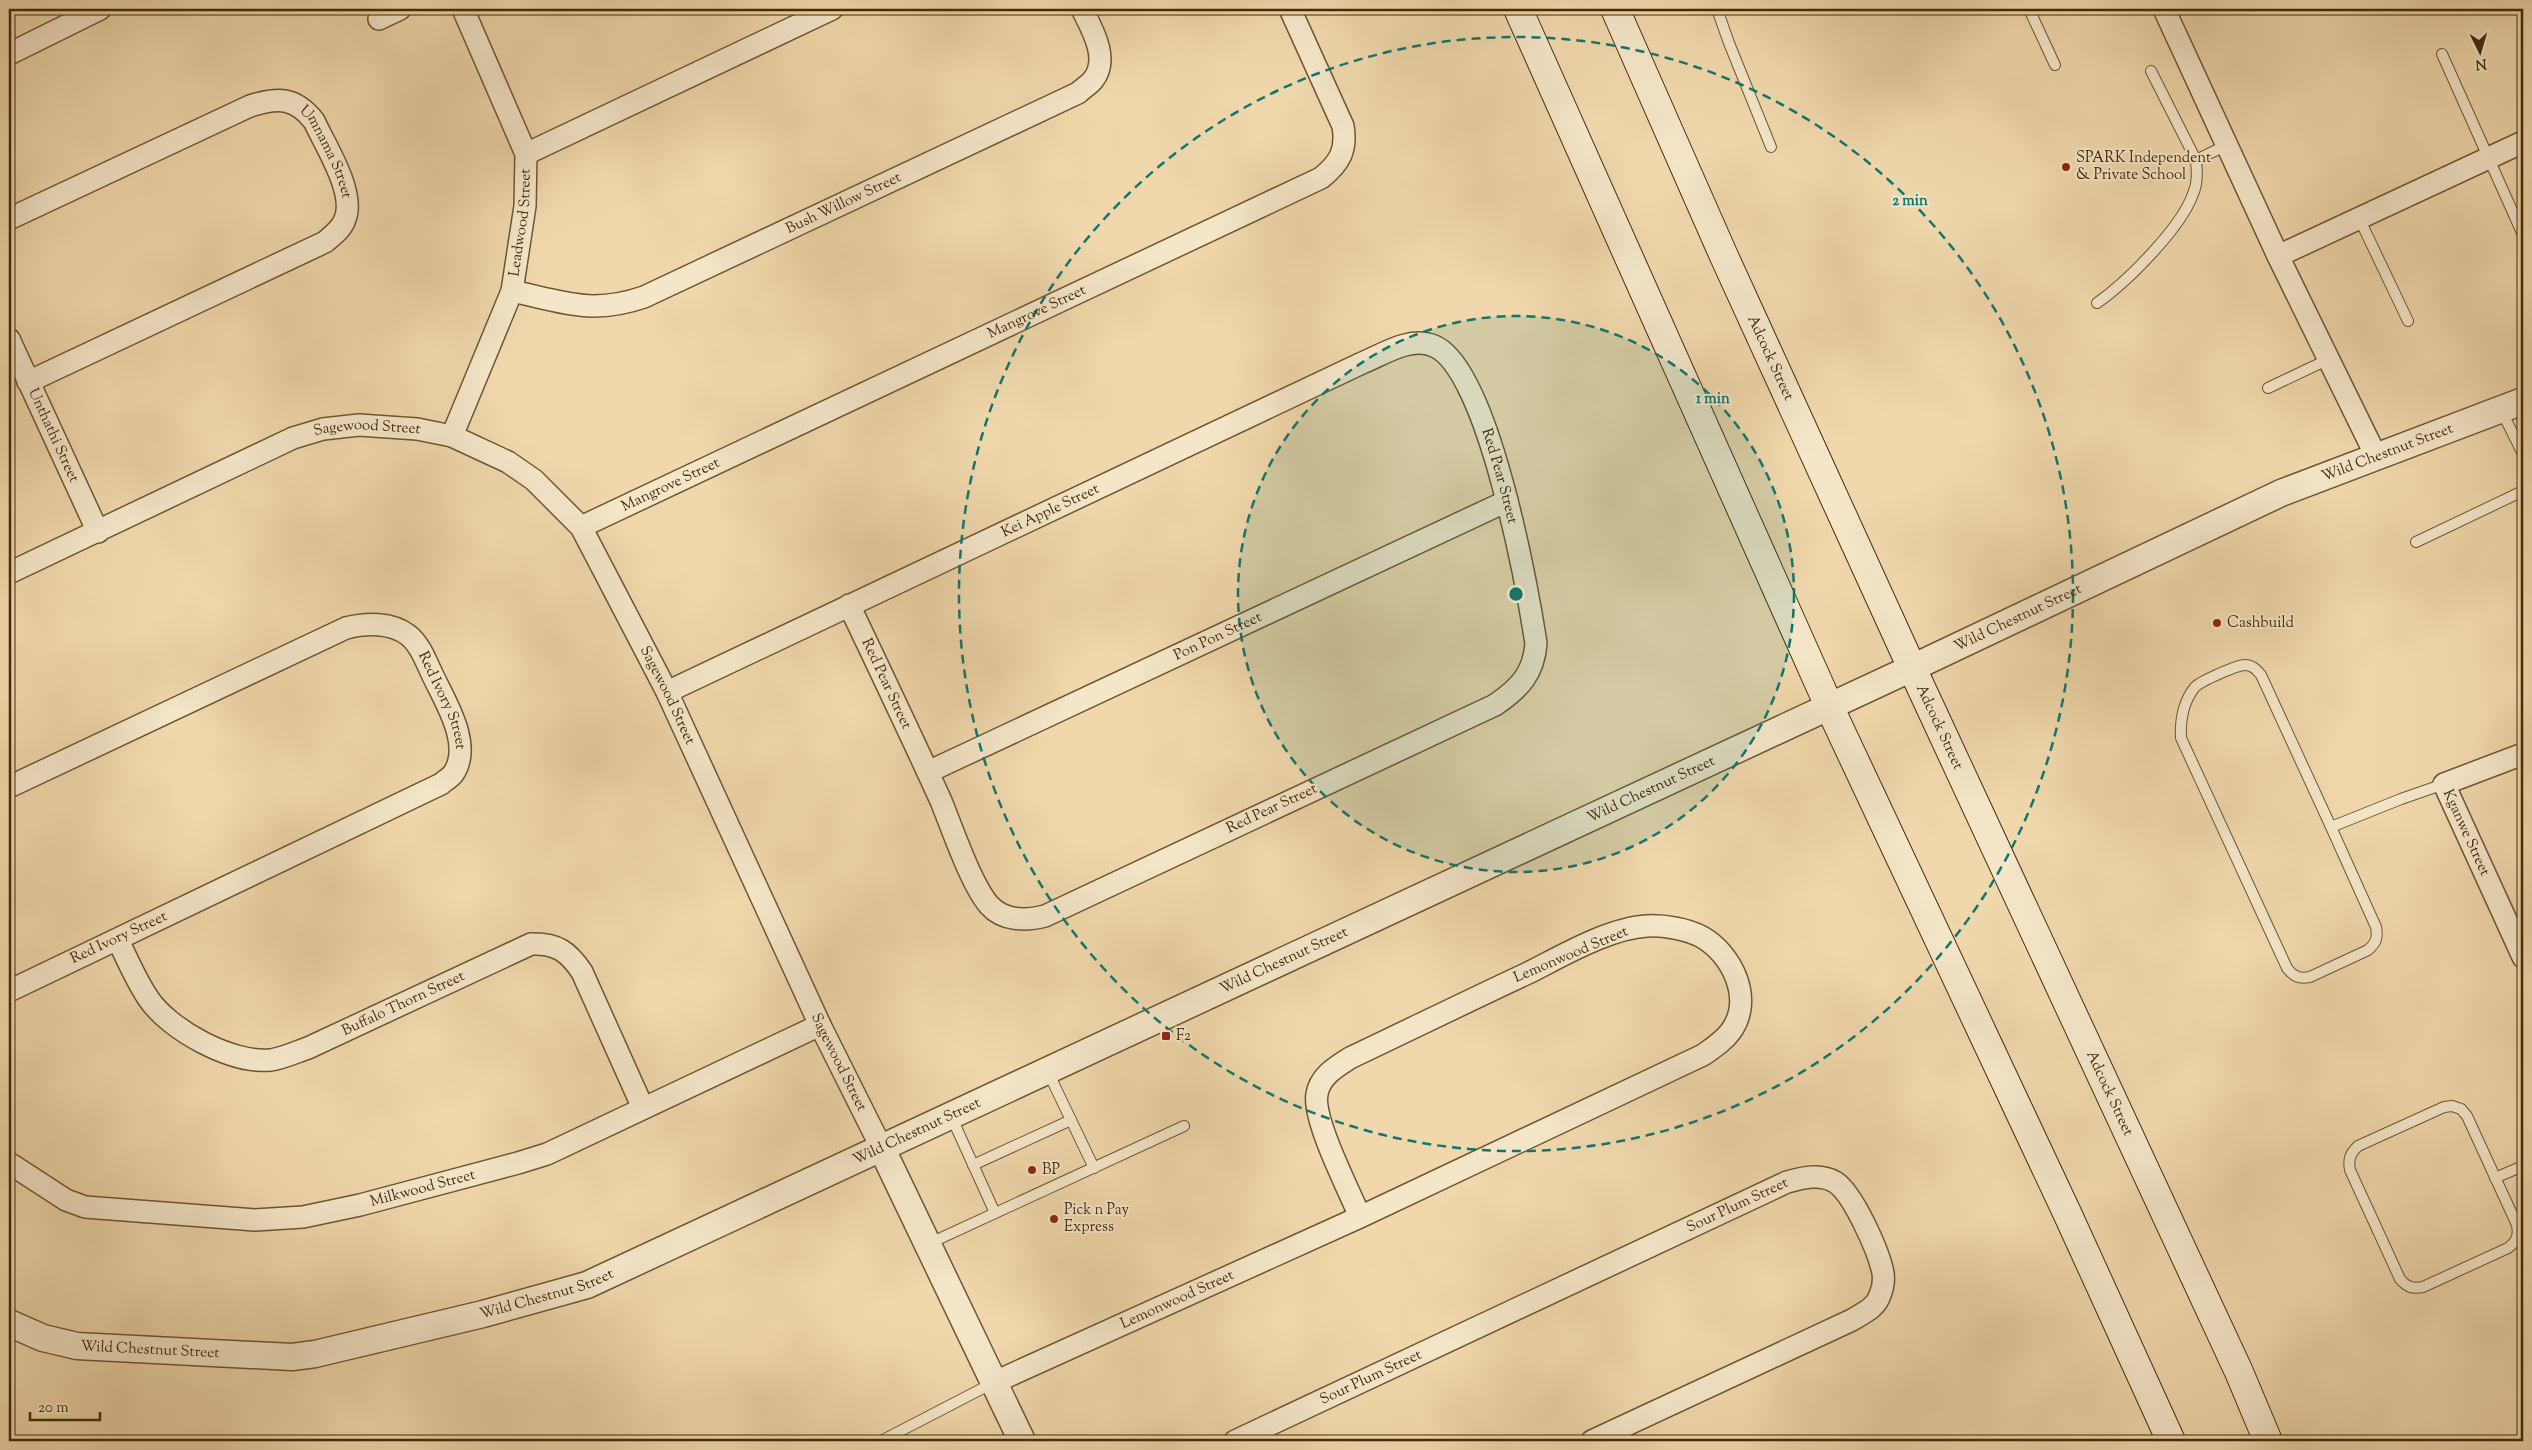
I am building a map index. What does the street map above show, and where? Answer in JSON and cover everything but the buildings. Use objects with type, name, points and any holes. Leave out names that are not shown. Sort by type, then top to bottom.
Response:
[{"type":"main road","points":[[1518,9],[1830,706],[2068,1215],[2171,1441]]},
{"type":"main road","name":"Adcock Street","points":[[1615,9],[1723,254],[1912,668],[2235,1363],[2268,1441]]},
{"type":"street","points":[[9,54],[100,9]]},
{"type":"street","points":[[379,19],[400,9]]},
{"type":"street","name":"Leadwood Street","points":[[452,436],[512,291],[525,206],[526,154],[462,9]]},
{"type":"street","points":[[526,154],[832,9]]},
{"type":"street","name":"Bush Willow Street","points":[[512,291],[583,306],[602,308],[636,300],[1078,93],[1094,80],[1100,52],[1082,9]]},
{"type":"street","name":"Mangrove Street","points":[[581,527],[1321,178],[1334,168],[1346,142],[1343,126],[1290,9]]},
{"type":"street","points":[[2164,9],[2278,256],[2376,456]]},
{"type":"street","name":"Umnama Street","points":[[9,220],[250,106],[266,101],[282,100],[296,104],[306,111],[314,121],[347,196],[346,219],[338,231],[325,242],[28,382]]},
{"type":"street","points":[[2278,256],[2523,142]]},
{"type":"street","name":"Unthathi Street","points":[[9,339],[98,532]]},
{"type":"street","name":"Kei Apple Street","points":[[667,692],[1362,363],[1407,344],[1423,343],[1436,346]]},
{"type":"street","name":"Red Pear Street","points":[[849,605],[988,904],[998,912],[1016,919],[1031,920],[1045,916],[1496,705],[1512,694],[1523,681],[1535,661],[1536,643],[1531,609],[1492,446],[1461,373],[1436,346]]},
{"type":"street","name":"Wild Chestnut Street","points":[[9,1323],[43,1338],[77,1346],[276,1357],[315,1354],[483,1314],[587,1285],[1912,668],[2281,493],[2512,406]]},
{"type":"street","name":"Sagewood Street","points":[[9,573],[293,438],[323,429],[386,425],[452,436],[508,462],[534,480],[581,527],[667,692],[820,1026],[881,1147],[1022,1441]]},
{"type":"street","name":"Pon Pon Street","points":[[928,772],[1506,501]]},
{"type":"street","name":"Red Ivory Street","points":[[9,787],[346,628],[361,624],[378,624],[395,628],[409,636],[422,652],[455,722],[459,738],[458,758],[453,774],[434,787],[9,991]]},
{"type":"street","name":"Kganwe Street","points":[[2523,754],[2444,784],[2523,957]]},
{"type":"street","name":"Lemonwood Street","points":[[995,1382],[1360,1217],[1694,1059],[1721,1042],[1732,1030],[1740,1014],[1741,994],[1735,973],[1724,956],[1701,936],[1673,928],[1647,926],[1625,930],[1563,955],[1350,1058],[1332,1069],[1322,1081],[1317,1093],[1316,1106],[1321,1124],[1360,1217]]},
{"type":"street","name":"Buffalo Thorn Street","points":[[118,940],[148,998],[164,1018],[203,1042],[234,1055],[257,1060],[271,1060],[308,1048],[531,944],[559,947],[572,956],[582,972],[643,1108]]},
{"type":"street","name":"Milkwood Street","points":[[9,1163],[66,1200],[85,1207],[255,1220],[303,1217],[360,1206],[546,1154],[820,1026]]},
{"type":"street","name":"Sour Plum Street","points":[[1235,1441],[1787,1182],[1814,1177],[1836,1182],[1845,1191],[1877,1255],[1883,1273],[1880,1297],[1873,1307],[1852,1320],[1592,1441]]},
{"type":"lane","points":[[1717,9],[1728,43],[1771,147]]},
{"type":"lane","points":[[2029,9],[2055,65]]},
{"type":"lane","points":[[2442,54],[2523,235]]},
{"type":"lane","points":[[2098,303],[2132,276],[2180,218],[2193,194],[2197,176],[2196,160],[2151,71]]},
{"type":"lane","points":[[2196,160],[2227,145]]},
{"type":"lane","points":[[2359,218],[2408,322]]},
{"type":"lane","points":[[2268,388],[2329,359]]},
{"type":"lane","points":[[2512,406],[2523,454]]},
{"type":"lane","points":[[2416,542],[2523,492]]},
{"type":"lane","points":[[2246,665],[2255,668],[2261,674],[2331,828],[2376,927],[2378,936],[2368,950],[2310,977],[2301,978],[2292,975],[2286,968],[2180,738],[2180,721],[2187,700],[2196,686],[2237,666],[2246,665]]},
{"type":"lane","points":[[2331,828],[2401,799],[2444,784]]},
{"type":"lane","points":[[1047,1070],[1094,1168]]},
{"type":"lane","points":[[2452,1106],[2461,1110],[2467,1116],[2495,1178],[2517,1225],[2518,1234],[2515,1242],[2508,1248],[2440,1279],[2414,1288],[2406,1285],[2400,1278],[2350,1170],[2348,1160],[2358,1146],[2452,1106]]},
{"type":"lane","points":[[950,1115],[995,1213]]},
{"type":"lane","points":[[973,1165],[1071,1120]]},
{"type":"lane","points":[[928,1244],[1184,1126]]},
{"type":"lane","points":[[2495,1178],[2523,1166]]},
{"type":"lane","points":[[881,1441],[995,1382]]},
{"type":"place","name":"SPARK Independent & Private School","points":[[2066,167]]},
{"type":"place","name":"Cashbuild","points":[[2217,623]]},
{"type":"place","name":"F2","points":[[1166,1036]]},
{"type":"place","name":"BP","points":[[1032,1170]]},
{"type":"place","name":"Pick n Pay Express","points":[[1054,1219]]}]
